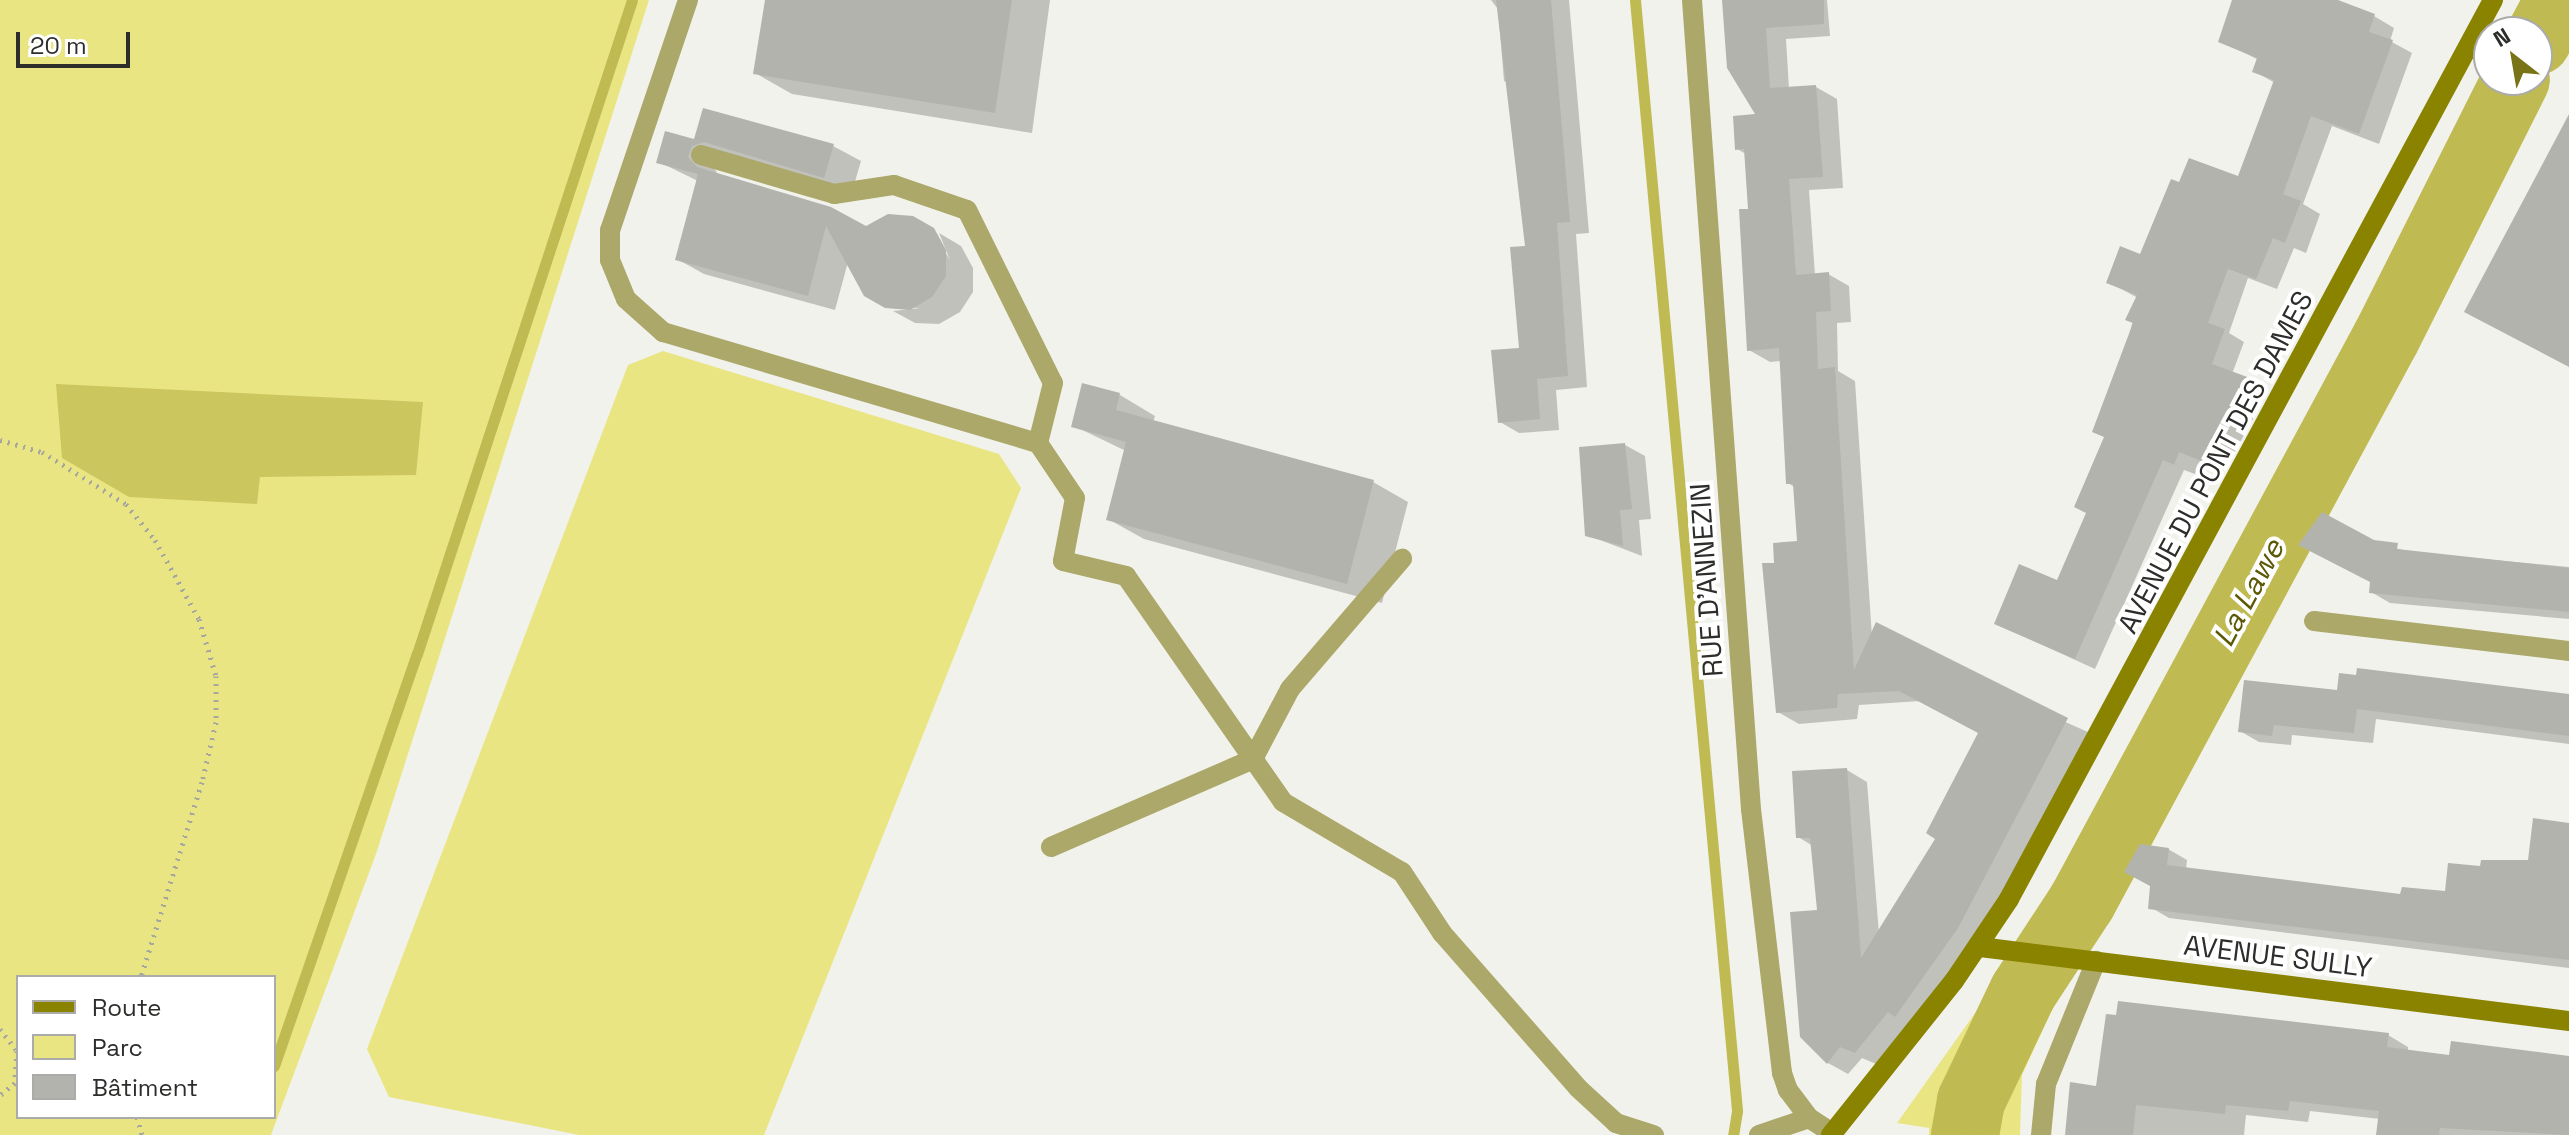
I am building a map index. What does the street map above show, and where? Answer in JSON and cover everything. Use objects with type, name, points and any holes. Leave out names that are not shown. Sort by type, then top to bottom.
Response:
[{"type":"street","points":[[688,0],[610,230],[610,260],[626,299],[663,332],[1038,443],[1075,498],[1063,561],[1126,576],[1283,802],[1402,872],[1442,933],[1578,1088],[1616,1123],[1654,1135]]},
{"type":"street","name":"RUE D'ANNEZIN","points":[[1692,0],[1751,809],[1782,1073],[1788,1090],[1809,1118],[1832,1134]]},
{"type":"street","name":"AVENUE DU PONT DES DAMES","points":[[1832,1134],[1980,947],[2178,592],[2493,0]]},
{"type":"street","points":[[701,155],[834,194],[894,185],[967,210],[1053,383],[1038,443]]},
{"type":"street","points":[[1051,847],[1253,759],[1290,689],[1402,559]]},
{"type":"street","points":[[2314,621],[2569,651]]},
{"type":"street","name":"AVENUE SULLY","points":[[1980,947],[2569,1021]]},
{"type":"street","points":[[2041,1135],[2046,1084],[2089,960]]},
{"type":"street","points":[[1759,1135],[1809,1118]]},
{"type":"path","points":[[0,440],[42,452],[126,504],[155,540],[199,619],[216,676],[216,722],[202,782],[142,975]]},
{"type":"path","points":[[0,1029],[16,1050]]},
{"type":"path","points":[[0,1095],[15,1083],[16,1067]]},
{"type":"green space","points":[[0,0],[649,0],[376,854],[271,1135],[0,1135]]},
{"type":"green space","points":[[663,351],[999,454],[1021,488],[764,1135],[579,1135],[389,1097],[367,1049],[628,365]]},
{"type":"green space","points":[[1990,992],[2051,1012],[2022,1075],[2020,1135],[1929,1135],[1929,1128],[1897,1123]]},
{"type":"shaded area","points":[[56,384],[423,402],[416,475],[260,477],[257,504],[129,497],[62,458]]},
{"type":"building","points":[[765,0],[1012,0],[995,113],[753,74]]},
{"type":"building","points":[[1496,0],[1551,0],[1570,222],[1557,223],[1568,376],[1537,379],[1540,419],[1498,423],[1491,350],[1519,348],[1510,247],[1525,246]]},
{"type":"building","points":[[1722,0],[1824,0],[1824,24],[1766,28],[1770,88],[1816,85],[1823,177],[1789,179],[1796,275],[1829,272],[1831,311],[1816,312],[1818,369],[1835,367],[1854,670],[1876,622],[2068,718],[1958,928],[1895,1017],[1888,1012],[1855,1053],[1840,1047],[1827,1064],[1800,1037],[1790,912],[1817,910],[1810,838],[1796,838],[1792,771],[1847,768],[1861,958],[1935,839],[1926,833],[1978,733],[1899,691],[1838,694],[1837,708],[1776,713],[1762,563],[1774,563],[1773,543],[1797,541],[1793,484],[1786,484],[1779,348],[1747,351],[1739,209],[1748,209],[1744,149],[1735,150],[1733,116],[1755,114],[1727,68]]},
{"type":"building","points":[[2232,0],[2338,0],[2375,14],[2369,32],[2393,40],[2359,134],[2311,116],[2283,194],[2301,201],[2285,243],[2273,238],[2256,279],[2228,269],[2208,323],[2225,329],[2212,364],[2250,378],[2204,462],[2179,452],[2174,465],[2163,460],[2075,659],[1994,624],[2019,564],[2057,580],[2086,513],[2074,507],[2104,437],[2092,432],[2133,323],[2125,320],[2137,295],[2106,283],[2120,246],[2140,254],[2171,179],[2179,182],[2189,158],[2238,176],[2274,80],[2252,72],[2257,58],[2218,42]]},
{"type":"building","points":[[703,108],[834,144],[824,178],[704,142],[692,146],[688,157],[697,167],[831,207],[866,226],[888,214],[913,216],[934,228],[946,250],[946,276],[932,297],[910,310],[885,308],[864,296],[826,226],[808,296],[675,260],[698,174],[656,163],[665,131],[694,139]]},
{"type":"building","points":[[2569,114],[2569,367],[2464,312]]},
{"type":"building","points":[[1082,383],[1120,393],[1116,410],[1374,480],[1347,584],[1106,520],[1126,442],[1071,427]]},
{"type":"building","points":[[1625,443],[1632,509],[1620,510],[1623,546],[1585,536],[1579,447]]},
{"type":"building","points":[[2322,512],[2374,540],[2398,543],[2397,549],[2569,568],[2569,612],[2369,593],[2370,582],[2298,545]]},
{"type":"building","points":[[2357,668],[2569,694],[2569,736],[2357,709],[2354,733],[2274,725],[2272,736],[2238,732],[2244,680],[2337,690],[2339,673],[2356,675]]},
{"type":"building","points":[[2533,818],[2569,823],[2569,960],[2148,909],[2150,886],[2124,872],[2140,844],[2169,848],[2167,865],[2400,894],[2402,887],[2445,891],[2448,863],[2480,866],[2481,860],[2528,860]]},
{"type":"building","points":[[2118,1001],[2389,1033],[2387,1047],[2449,1055],[2451,1041],[2569,1056],[2569,1135],[2440,1128],[2439,1135],[2376,1135],[2379,1111],[2290,1101],[2288,1111],[2226,1105],[2225,1114],[2136,1105],[2133,1135],[2065,1135],[2070,1082],[2096,1086],[2106,1014],[2116,1015]]},
{"type":"waterway","points":[[276,1060],[417,654],[632,0]]},
{"type":"waterway","points":[[1635,0],[1737,1111],[1733,1135]]},
{"type":"waterway","name":"La Lawe","points":[[2550,16],[2559,0]]},
{"type":"waterway","name":"La Lawe","points":[[1965,1135],[1971,1101],[2023,992],[2082,902],[2386,338],[2508,96]]},
{"type":"waterway","points":[[1971,1101],[1984,1135]]}]
